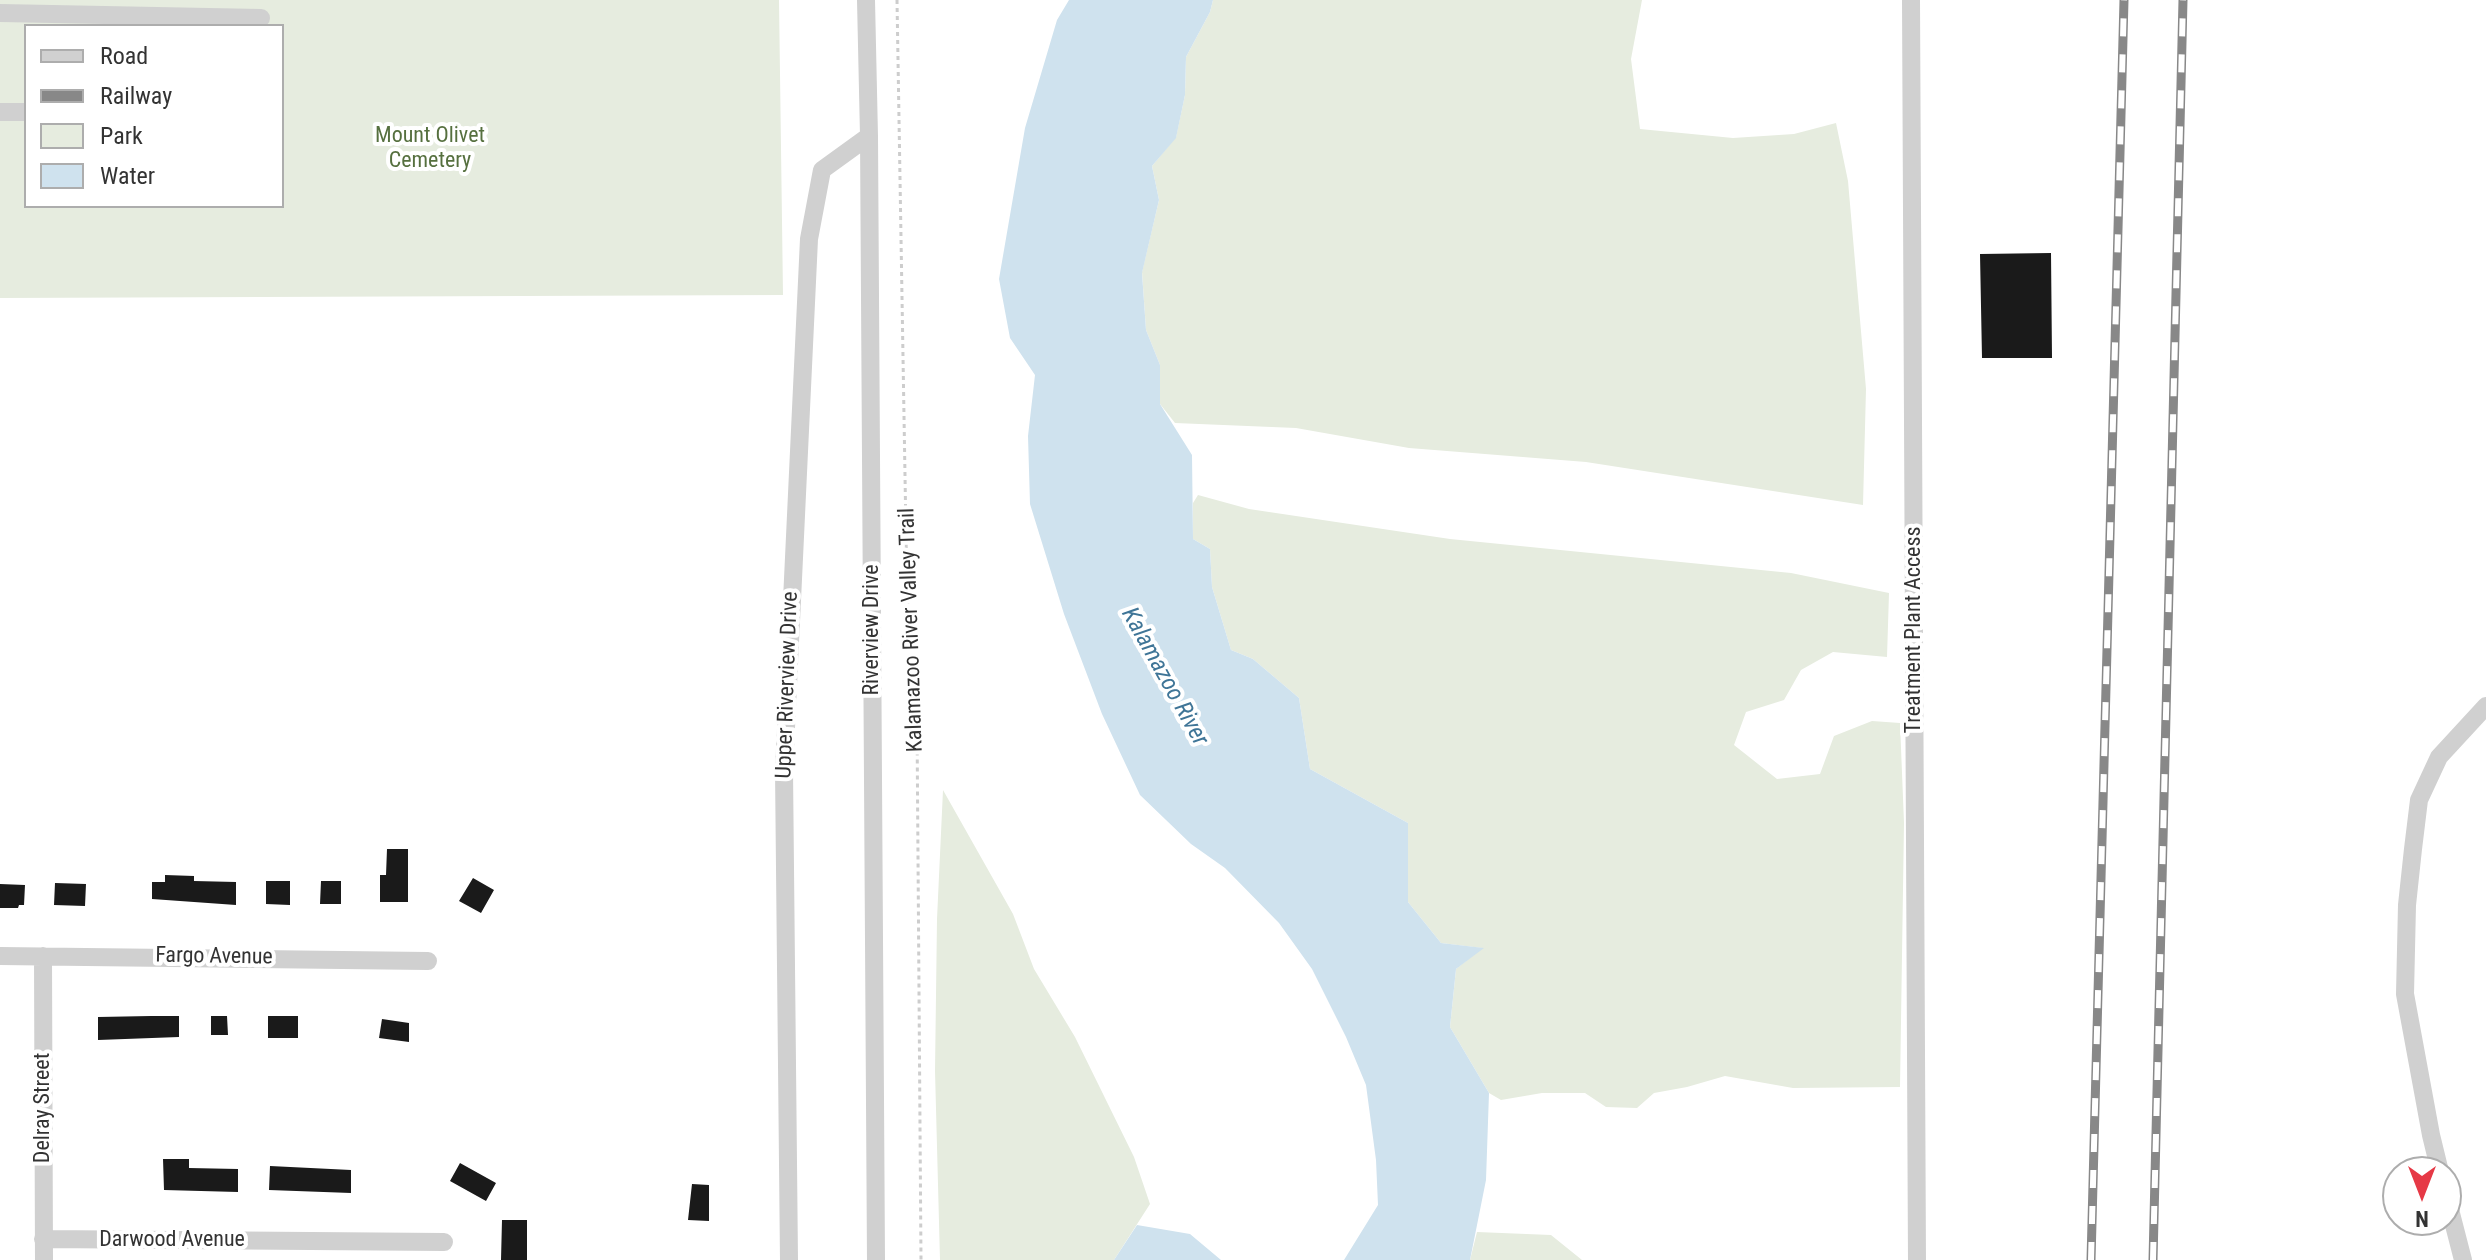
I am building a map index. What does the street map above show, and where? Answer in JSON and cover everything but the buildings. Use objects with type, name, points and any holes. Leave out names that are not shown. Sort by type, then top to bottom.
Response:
[{"type":"street","name":"Riverview Drive","points":[[866,0],[876,1260]]},
{"type":"street","name":"Treatment Plant Access","points":[[1911,0],[1917,1260]]},
{"type":"street","points":[[0,13],[261,15]]},
{"type":"street","points":[[0,112],[24,112]]},
{"type":"street","name":"Upper Riverview Drive","points":[[789,1260],[784,770],[809,239],[822,170],[869,136]]},
{"type":"street","points":[[2436,1156],[2405,994],[2407,905],[2413,849],[2419,800],[2439,757],[2486,706]]},
{"type":"street","name":"Fargo Avenue","points":[[0,956],[428,961]]},
{"type":"street","name":"Delray Street","points":[[43,956],[44,1260]]},
{"type":"street","points":[[2457,1236],[2463,1260]]},
{"type":"street","name":"Darwood Avenue","points":[[43,1239],[444,1242]]},
{"type":"path","name":"Kalamazoo River Valley Trail","points":[[897,0],[907,594],[918,777],[921,1260]]},
{"type":"green space","name":"Mount Olivet Cemetery","points":[[0,0],[779,0],[783,295],[0,298]]},
{"type":"green space","points":[[1213,0],[1642,0],[1631,59],[1640,129],[1733,138],[1794,134],[1836,123],[1848,181],[1866,389],[1863,505],[1586,462],[1409,448],[1296,428],[1175,423],[1160,404],[1160,365],[1146,330],[1142,272],[1159,200],[1152,166],[1176,137],[1185,95],[1186,57],[1210,12]]},
{"type":"green space","points":[[1198,495],[1249,509],[1450,539],[1791,573],[1889,593],[1887,657],[1833,652],[1801,670],[1784,700],[1746,712],[1734,745],[1777,779],[1820,774],[1834,736],[1872,721],[1900,723],[1904,823],[1900,1087],[1793,1088],[1725,1076],[1654,1093],[1637,1108],[1606,1107],[1585,1093],[1542,1093],[1501,1100],[1489,1093],[1450,1027],[1456,969],[1482,948],[1441,943],[1408,902],[1408,823],[1310,769],[1299,698],[1253,659],[1231,650],[1212,587],[1210,549],[1193,539],[1193,503]]},
{"type":"green space","points":[[943,790],[1013,914],[1034,969],[1075,1037],[1134,1157],[1150,1204],[1114,1260],[940,1260],[935,1071]]},
{"type":"green space","points":[[1477,1232],[1551,1235],[1582,1260],[1470,1260]]},
{"type":"water","name":"Kalamazoo River","points":[[1069,0],[1213,0],[1210,12],[1186,57],[1185,95],[1176,138],[1152,166],[1159,200],[1142,273],[1146,330],[1160,365],[1160,404],[1192,455],[1193,539],[1210,549],[1212,587],[1231,650],[1253,659],[1299,698],[1310,769],[1408,823],[1408,902],[1441,943],[1484,948],[1456,969],[1450,1027],[1489,1093],[1486,1180],[1470,1260],[1344,1260],[1378,1205],[1376,1160],[1366,1085],[1346,1037],[1312,969],[1279,923],[1225,868],[1191,844],[1140,795],[1102,714],[1064,614],[1030,504],[1028,436],[1035,375],[1010,338],[999,279],[1025,128],[1057,20]]},
{"type":"water","points":[[1137,1225],[1190,1234],[1221,1260],[1114,1260]]},
{"type":"railway","points":[[2091,1260],[2124,0]]},
{"type":"railway","points":[[2153,1260],[2183,0]]}]
